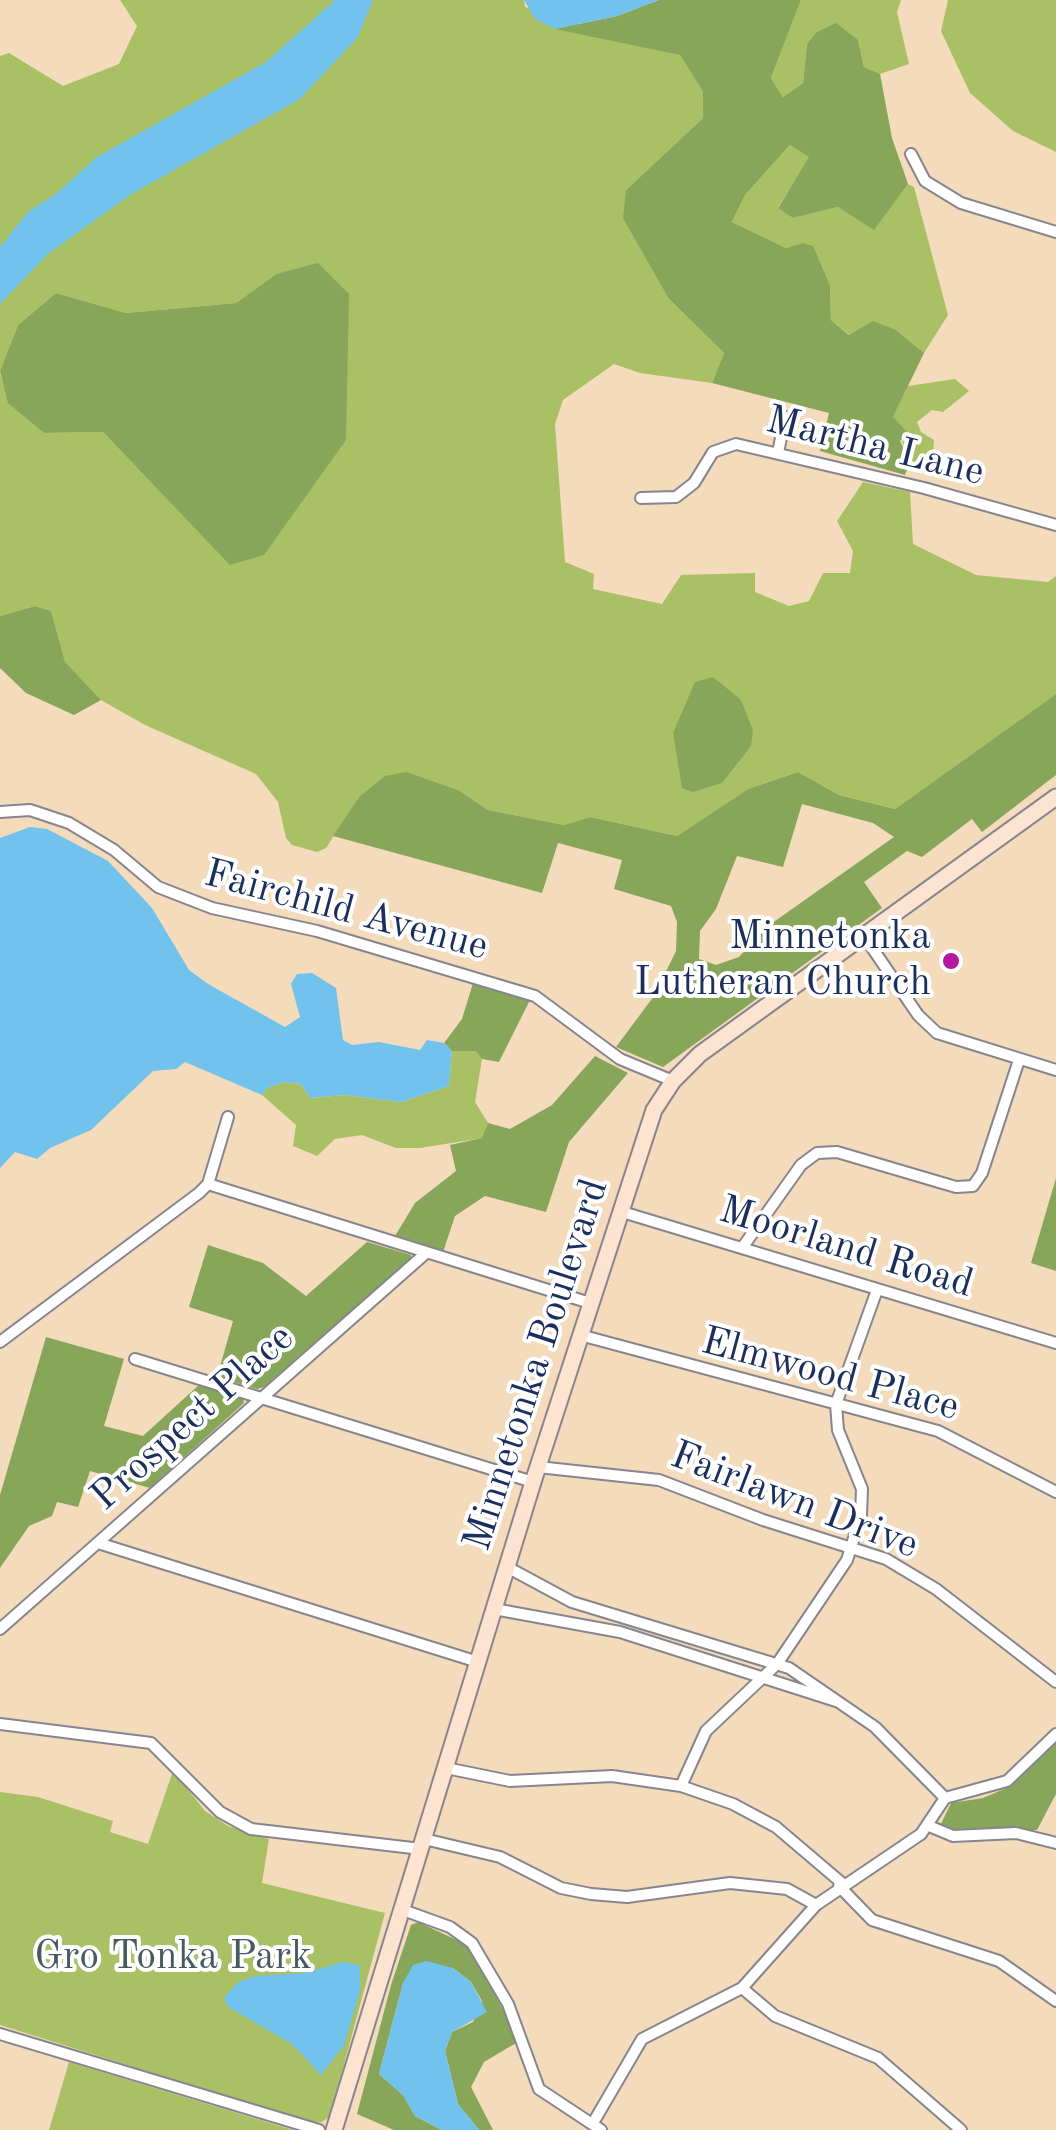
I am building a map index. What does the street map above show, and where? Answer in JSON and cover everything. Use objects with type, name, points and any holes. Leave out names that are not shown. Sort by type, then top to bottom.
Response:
[{"type":"main road","name":"Minnetonka Boulevard","points":[[334,2130],[507,1567],[654,1110],[673,1082],[700,1054],[1056,797]]},
{"type":"street","points":[[910,154],[924,181],[961,203],[1056,232]]},
{"type":"street","points":[[778,453],[786,418]]},
{"type":"street","name":"Martha Lane","points":[[641,498],[676,497],[694,482],[704,460],[724,446],[778,453],[1056,525]]},
{"type":"street","name":"Fairchild Avenue","points":[[0,812],[30,810],[69,823],[114,850],[158,887],[212,908],[317,931],[535,996],[620,1059],[673,1082]]},
{"type":"street","points":[[864,936],[918,1015],[937,1033],[1056,1070]]},
{"type":"street","points":[[742,1248],[801,1165],[817,1152],[837,1152],[956,1188],[973,1186],[982,1173],[1019,1060]]},
{"type":"street","points":[[0,1342],[208,1184],[228,1117]]},
{"type":"street","points":[[208,1184],[590,1303]]},
{"type":"street","name":"Moorland Road","points":[[619,1211],[1056,1342]]},
{"type":"street","name":"Prospect Place","points":[[0,1629],[426,1253]]},
{"type":"street","points":[[681,1786],[706,1731],[777,1664],[852,1548],[861,1516],[862,1488],[838,1430],[836,1404],[877,1290]]},
{"type":"street","name":"Elmwood Place","points":[[580,1335],[938,1431],[1056,1492]]},
{"type":"street","name":"Fairlawn Drive","points":[[135,1359],[536,1475],[659,1480],[886,1560],[936,1589],[1056,1682]]},
{"type":"street","points":[[98,1543],[478,1662]]},
{"type":"street","points":[[507,1567],[572,1602],[777,1664],[837,1701],[897,1746],[945,1798]]},
{"type":"street","points":[[494,1609],[620,1632],[837,1701]]},
{"type":"street","points":[[0,1724],[150,1743],[220,1812],[251,1829],[422,1844],[500,1857],[562,1888],[591,1894],[627,1896],[730,1883],[787,1889],[816,1905]]},
{"type":"street","points":[[403,1910],[450,1926],[472,1943],[508,2004],[539,2089],[597,2126],[642,2039],[742,1988],[816,1905],[929,1826],[945,1798],[1007,1781],[1056,1734]]},
{"type":"street","points":[[446,1768],[510,1782],[612,1776],[681,1786],[734,1804],[776,1827],[841,1885],[872,1920],[999,1961],[1056,2001]]},
{"type":"street","points":[[929,1826],[953,1836],[1016,1833],[1056,1843]]},
{"type":"street","points":[[742,1988],[775,2016],[878,2058],[962,2130]]},
{"type":"street","points":[[0,2034],[319,2130]]},
{"type":"green space","points":[[120,0],[524,0],[525,7],[680,55],[703,92],[703,118],[626,190],[669,299],[724,353],[712,383],[640,373],[614,364],[563,400],[555,424],[565,562],[594,574],[593,589],[662,604],[681,575],[755,573],[755,592],[789,606],[809,601],[823,573],[850,573],[853,551],[837,521],[863,482],[910,492],[913,544],[976,575],[1048,582],[1056,576],[1056,694],[895,809],[839,795],[798,772],[748,789],[677,836],[590,817],[564,825],[488,810],[460,791],[359,797],[326,848],[317,852],[292,845],[286,838],[278,802],[256,774],[145,725],[101,700],[65,663],[51,611],[35,606],[0,616],[0,373],[9,403],[44,433],[103,432],[230,564],[276,274],[236,303],[126,313],[56,293],[18,325],[0,371],[0,56],[9,53],[63,86],[119,64],[137,26]]},
{"type":"green space","points":[[659,0],[801,0],[771,78],[783,97],[803,83],[807,44],[817,32],[836,23],[858,40],[864,67],[880,74],[892,138],[908,184],[874,230],[838,207],[793,218],[778,208],[809,157],[790,145],[745,195],[732,222],[786,248],[802,243],[813,246],[830,286],[831,320],[849,335],[873,321],[896,330],[924,353],[893,417],[907,432],[900,441],[910,461],[905,475],[820,451],[829,413],[712,383],[724,353],[669,299],[623,218],[626,190],[703,118],[703,92],[680,55],[555,29],[617,16]]},
{"type":"green space","points":[[801,0],[901,0],[897,12],[909,64],[880,74],[864,67],[858,40],[807,44],[803,83],[783,97],[771,78]]},
{"type":"green space","points":[[948,0],[1056,0],[1056,152],[1013,131],[970,93],[941,31]]},
{"type":"green space","points":[[790,145],[810,157],[778,207],[793,218],[838,207],[874,229],[908,184],[914,187],[948,315],[924,353],[896,330],[850,335],[831,320],[830,286],[802,243],[786,248],[732,222],[745,195]]},
{"type":"green space","points":[[318,263],[349,294],[346,440],[264,555],[230,565],[103,432],[44,433],[8,403],[0,371],[18,325],[56,293],[126,313],[236,303],[276,274]]},
{"type":"green space","points":[[955,379],[969,391],[943,412],[932,410],[917,422],[921,432],[934,440],[933,457],[925,465],[910,461],[893,417],[908,386]]},
{"type":"green space","points":[[35,606],[51,611],[65,662],[101,700],[74,715],[26,693],[0,668],[0,616]]},
{"type":"green space","points":[[713,677],[741,700],[753,730],[751,746],[722,783],[693,792],[682,788],[673,733],[695,682]]},
{"type":"green space","points":[[1056,694],[1056,775],[982,832],[972,819],[922,857],[907,851],[864,882],[882,908],[663,1067],[616,1047],[654,996],[676,951],[677,922],[671,906],[614,889],[622,860],[558,843],[542,893],[333,836],[359,797],[385,776],[406,772],[460,791],[488,810],[564,825],[590,817],[677,836],[748,789],[798,772],[839,795],[895,809]],"holes":[[[802,804],[873,823],[894,837],[768,926],[739,957],[716,965],[699,959],[700,931],[716,909],[737,856],[783,867]]]},
{"type":"green space","points":[[473,983],[530,1000],[499,1062],[482,1059],[476,1051],[452,1051],[444,1043],[462,1019]]},
{"type":"green space","points":[[452,1051],[477,1051],[482,1059],[475,1102],[488,1123],[483,1138],[396,1148],[362,1135],[335,1139],[317,1156],[293,1146],[296,1125],[262,1095],[267,1088],[284,1082],[301,1084],[310,1098],[344,1095],[401,1102],[449,1086]]},
{"type":"green space","points":[[595,1056],[628,1073],[569,1142],[546,1212],[485,1196],[455,1216],[443,1252],[395,1236],[415,1203],[456,1171],[450,1145],[482,1138],[488,1123],[510,1129],[552,1105]]},
{"type":"green space","points":[[1056,1178],[1056,1271],[1031,1263]]},
{"type":"green space","points":[[367,1242],[411,1255],[411,1259],[264,1387],[257,1389],[217,1377],[233,1321],[189,1307],[208,1245],[263,1263],[306,1296]]},
{"type":"green space","points":[[46,1337],[124,1359],[104,1426],[143,1436],[200,1384],[243,1397],[244,1403],[150,1488],[90,1471],[78,1507],[57,1502],[52,1516],[29,1526],[0,1568],[0,1495]]},
{"type":"green space","points":[[1056,1742],[1056,1794],[1037,1830],[959,1831],[940,1826],[951,1803],[983,1798],[1011,1786]]},
{"type":"green space","name":"Gro Tonka Park","points":[[173,1771],[205,1811],[228,1826],[269,1839],[262,1883],[385,1913],[330,2116],[322,2122],[309,2122],[0,2025],[0,1792],[38,1797],[113,1821],[110,1832],[148,1844]]},
{"type":"green space","points":[[418,1922],[463,1943],[475,1956],[507,2018],[516,2043],[484,2062],[471,2087],[493,2130],[479,2130],[458,2104],[445,2051],[452,2032],[473,2022],[482,2001],[471,1982],[453,1968],[403,1983],[379,2074],[403,2095],[415,2116],[442,2130],[394,2130],[357,2114],[391,1985],[411,1925]]},
{"type":"green space","points":[[69,2062],[293,2130],[49,2130]]},
{"type":"water","points":[[335,0],[373,0],[358,37],[300,99],[130,195],[48,254],[0,304],[0,247],[28,212],[57,193],[97,157],[266,62]]},
{"type":"water","points":[[524,0],[659,0],[617,16],[555,29],[535,19]]},
{"type":"water","points":[[30,827],[47,829],[108,861],[152,908],[189,970],[208,984],[285,1027],[300,1017],[291,984],[297,974],[312,973],[336,988],[343,1040],[352,1045],[379,1042],[420,1050],[427,1040],[444,1043],[452,1051],[449,1086],[401,1102],[344,1095],[310,1098],[301,1084],[284,1082],[267,1088],[262,1095],[185,1062],[176,1069],[153,1071],[91,1130],[50,1148],[37,1159],[15,1152],[0,1168],[0,838]]},
{"type":"water","points":[[426,1961],[453,1968],[471,1982],[487,2012],[452,2032],[445,2051],[458,2104],[479,2130],[442,2130],[415,2116],[403,2095],[379,2074],[403,1983],[413,1965]]},
{"type":"water","points":[[343,1962],[360,1965],[360,1991],[344,2046],[321,2075],[292,2044],[228,2007],[224,1998],[237,1983],[255,1976],[305,1973]]},
{"type":"place","name":"Minnetonka Lutheran Church","points":[[951,961]]}]
